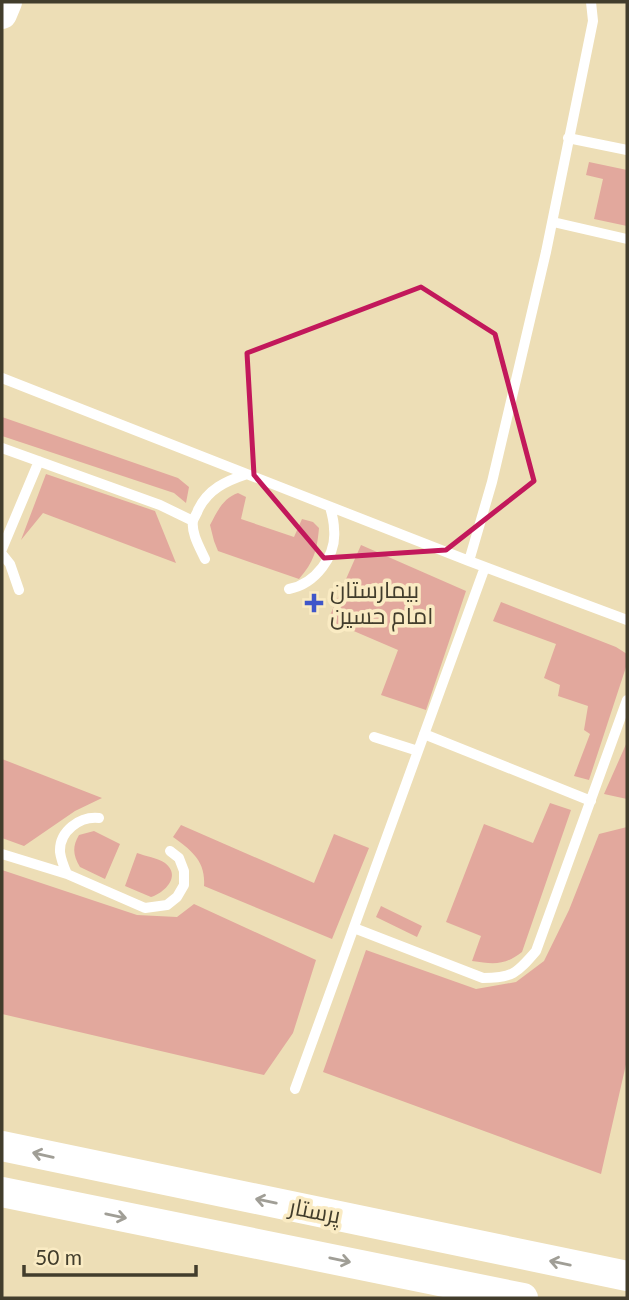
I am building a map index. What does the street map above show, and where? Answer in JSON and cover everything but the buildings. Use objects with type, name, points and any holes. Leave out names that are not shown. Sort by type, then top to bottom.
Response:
[{"type":"main road","points":[[2,14],[6,2]]},
{"type":"main road","name":"پرستار","points":[[2,1146],[627,1276]]},
{"type":"main road","name":"پرستار","points":[[2,1192],[523,1298]]},
{"type":"lane","points":[[468,561],[492,482],[553,222],[593,21],[591,2]]},
{"type":"lane","points":[[568,138],[627,150]]},
{"type":"lane","points":[[553,222],[627,239]]},
{"type":"lane","points":[[2,378],[468,561],[627,620]]},
{"type":"lane","points":[[2,448],[160,505],[193,521]]},
{"type":"lane","points":[[19,590],[10,564],[2,551],[39,461]]},
{"type":"lane","points":[[205,559],[196,538],[193,521],[201,503],[212,490],[247,474]]},
{"type":"lane","points":[[289,589],[299,587],[316,575],[333,548],[335,530],[330,507]]},
{"type":"lane","points":[[295,1089],[485,567]]},
{"type":"lane","points":[[354,928],[483,978],[503,978],[520,970],[536,951],[627,700]]},
{"type":"lane","points":[[424,734],[591,801]]},
{"type":"lane","points":[[374,737],[418,751]]},
{"type":"lane","points":[[67,874],[60,853],[61,840],[68,829],[79,821],[89,817],[99,818]]},
{"type":"lane","points":[[2,854],[67,874],[145,908],[167,905],[177,897],[184,885],[184,871],[179,858],[170,851]]},
{"type":"highlighted area","points":[[421,287],[495,334],[534,481],[446,550],[324,558],[254,475],[247,353]]},
{"type":"shaded area","points":[[589,162],[627,170],[627,226],[594,219],[603,179],[586,175]]},
{"type":"shaded area","points":[[2,417],[178,478],[189,487],[186,503],[174,493],[2,436]]},
{"type":"shaded area","points":[[46,474],[155,511],[176,563],[43,513],[21,540]]},
{"type":"shaded area","points":[[238,493],[246,497],[241,519],[294,537],[302,519],[313,522],[319,528],[314,555],[299,579],[218,551],[210,525],[224,502]]},
{"type":"shaded area","points":[[361,545],[466,591],[426,710],[381,695],[398,650],[328,620]]},
{"type":"shaded area","points":[[501,602],[616,647],[627,654],[626,667],[589,780],[574,776],[590,734],[584,730],[588,706],[558,696],[560,685],[544,678],[556,644],[493,621]]},
{"type":"shaded area","points":[[627,742],[627,799],[604,794]]},
{"type":"shaded area","points":[[2,759],[102,798],[75,811],[24,846],[2,838]]},
{"type":"shaded area","points":[[550,803],[571,810],[522,952],[510,960],[498,963],[472,961],[481,936],[446,922],[484,824],[533,843]]},
{"type":"shaded area","points":[[181,825],[314,883],[334,834],[369,848],[332,939],[204,886],[200,863],[173,837]]},
{"type":"shaded area","points":[[627,827],[627,1060],[601,1174],[323,1072],[366,950],[476,989],[516,982],[544,961],[569,910],[599,834]]},
{"type":"shaded area","points":[[94,831],[120,844],[105,879],[80,867],[75,855],[74,847],[79,835]]},
{"type":"shaded area","points":[[137,853],[162,861],[172,873],[166,888],[151,897],[125,886]]},
{"type":"shaded area","points":[[2,870],[137,915],[177,917],[194,904],[316,960],[293,1033],[264,1075],[2,1014]]},
{"type":"shaded area","points":[[381,906],[422,926],[417,937],[376,917]]},
{"type":"place","name":"بیمارستان امام حسین","points":[[314,603]]}]
